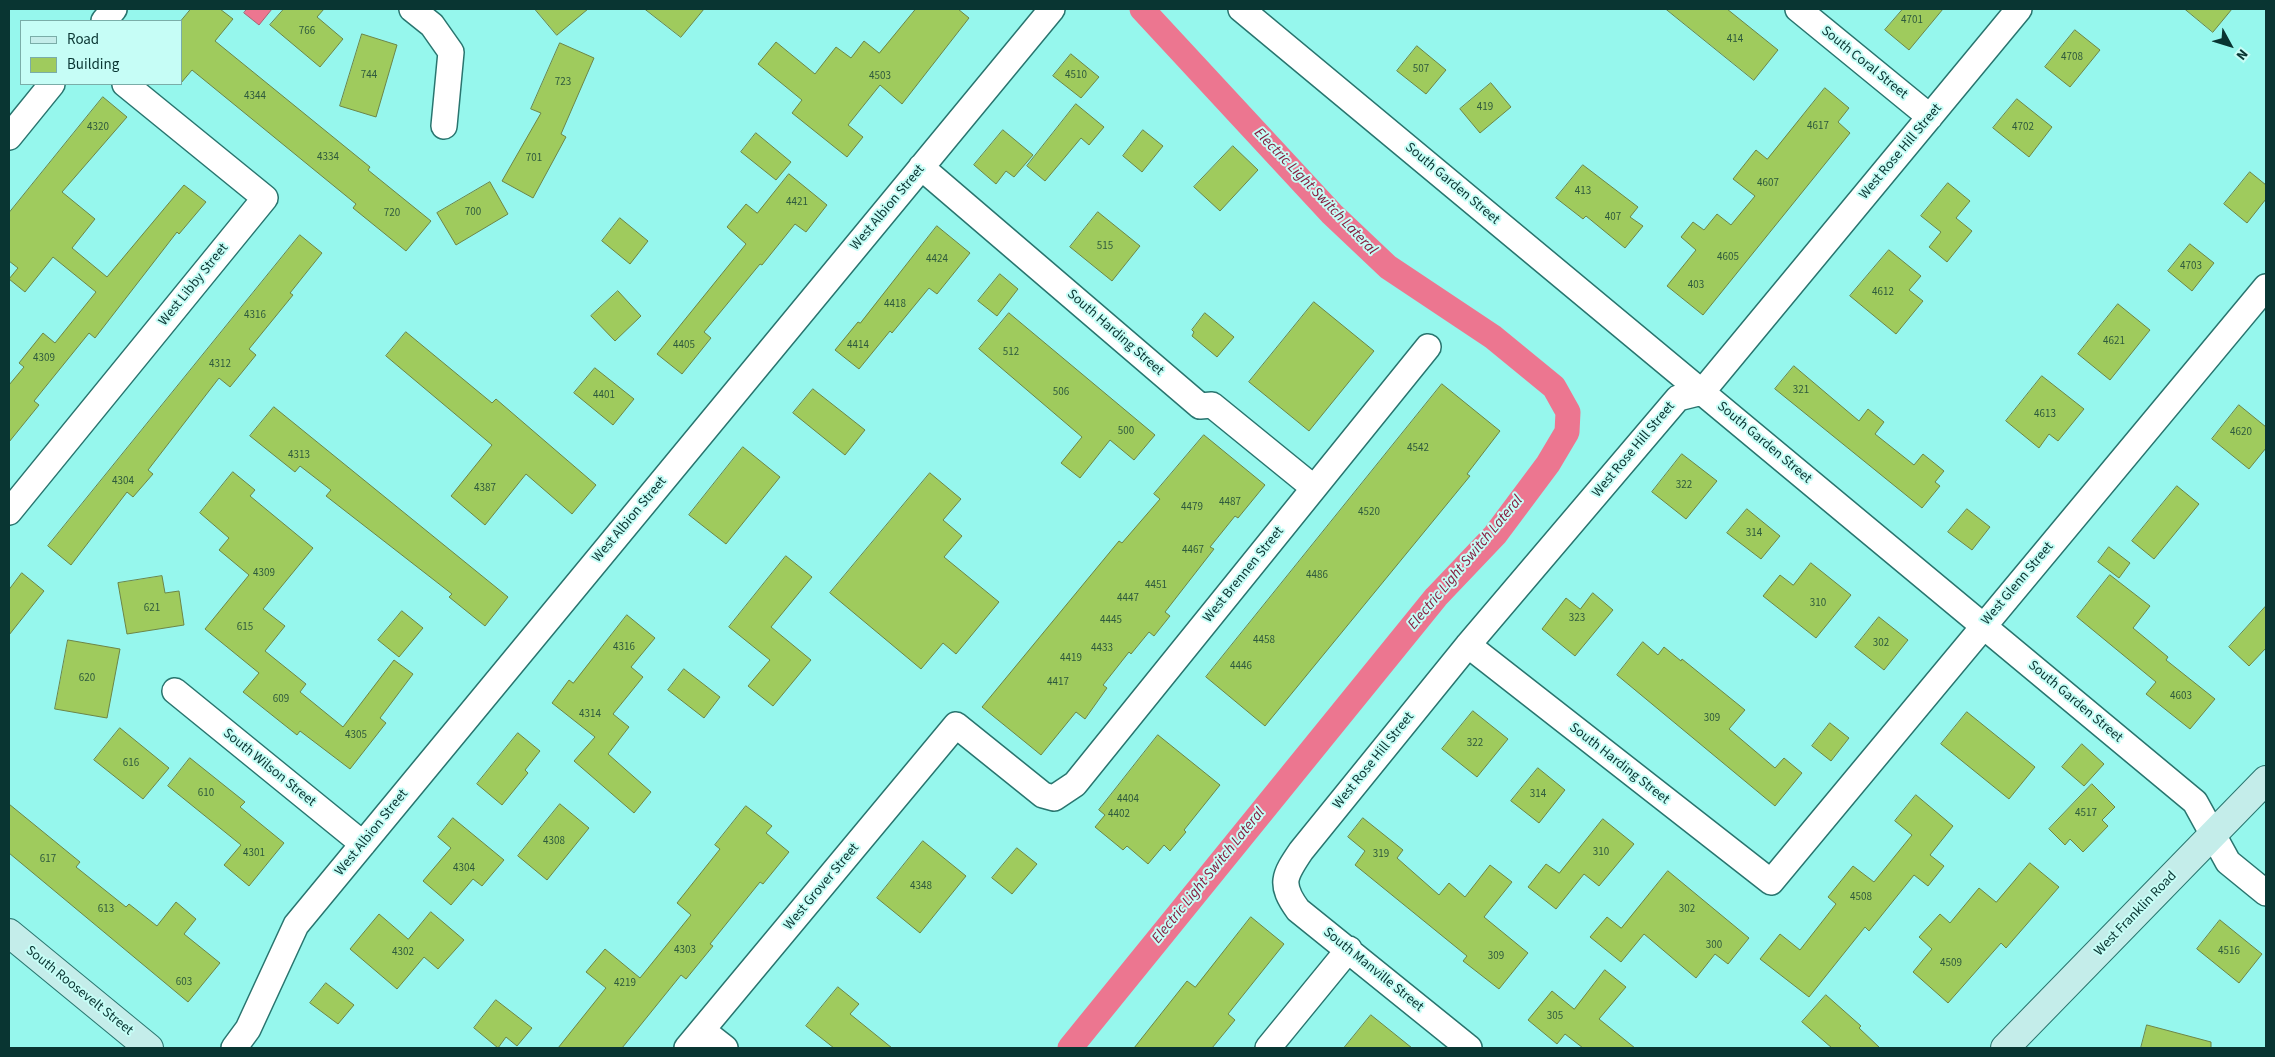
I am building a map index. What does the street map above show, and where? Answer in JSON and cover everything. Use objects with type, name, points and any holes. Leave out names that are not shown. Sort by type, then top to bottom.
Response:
[{"type":"street","points":[[105,20],[114,9]]},
{"type":"street","points":[[412,9],[432,25],[451,52],[444,126]]},
{"type":"street","name":"West Albion Street","points":[[234,1048],[248,1029],[296,925],[1052,9]]},
{"type":"street","name":"South Garden Street","points":[[1241,9],[2196,802],[2228,862],[2266,894]]},
{"type":"street","name":"South Coral Street","points":[[1798,9],[1930,117]]},
{"type":"street","name":"West Rose Hill Street","points":[[1285,886],[1288,871],[1301,851],[1468,645],[1678,398],[1702,392],[2019,9]]},
{"type":"street","points":[[9,137],[51,85]]},
{"type":"street","name":"West Libby Street","points":[[9,512],[265,198],[126,85]]},
{"type":"street","name":"South Harding Street","points":[[922,167],[1200,406],[1212,405],[1314,488]]},
{"type":"street","name":"West Glenn Street","points":[[1771,882],[2266,287]]},
{"type":"street","name":"West Brennen Street","points":[[956,725],[1034,789],[1054,798],[1075,784],[1428,347]]},
{"type":"street","name":"South Harding Street","points":[[1468,645],[1771,882]]},
{"type":"street","name":"South Wilson Street","points":[[175,691],[363,844]]},
{"type":"street","name":"West Grover Street","points":[[695,1039],[956,725]]},
{"type":"street","name":"West Franklin Road","points":[[2005,1048],[2266,780]]},
{"type":"street","name":"South Manville Street","points":[[1285,886],[1288,897],[1298,910],[1469,1048]]},
{"type":"street","name":"South Roosevelt Street","points":[[9,933],[149,1048]]},
{"type":"street","points":[[1268,1048],[1348,949]]},
{"type":"street","points":[[695,1039],[725,1048]]},
{"type":"shaded area","points":[[247,9],[272,9],[259,25],[244,13]]},
{"type":"building","points":[[191,9],[220,9],[233,19],[215,41],[370,167],[368,170],[431,221],[406,251],[353,208],[356,204],[192,70],[182,82],[182,20]]},
{"type":"building","points":[[284,9],[324,9],[317,17],[343,39],[320,67],[270,25]]},
{"type":"building","points":[[535,9],[588,9],[557,35]]},
{"type":"building","points":[[645,9],[704,9],[681,37]]},
{"type":"building","points":[[916,9],[958,9],[969,18],[902,104],[880,85],[848,125],[863,137],[847,157],[792,113],[802,100],[758,64],[776,42],[815,74],[836,47],[851,58],[864,41],[879,53]]},
{"type":"building","points":[[1666,9],[1727,9],[1778,50],[1754,80]]},
{"type":"building","points":[[1903,9],[1943,9],[1909,50],[1885,30]]},
{"type":"building","points":[[2185,9],[2232,9],[2213,32]]},
{"type":"building","points":[[2075,30],[2100,50],[2070,87],[2045,67]]},
{"type":"building","points":[[362,34],[397,45],[376,117],[340,106]]},
{"type":"building","points":[[560,43],[594,58],[561,134],[566,137],[533,198],[502,181],[541,113],[531,109]]},
{"type":"building","points":[[1417,46],[1446,70],[1426,94],[1397,71]]},
{"type":"building","points":[[1071,54],[1099,77],[1081,98],[1053,76]]},
{"type":"building","points":[[1491,83],[1511,107],[1480,133],[1460,109]]},
{"type":"building","points":[[1825,88],[1849,108],[1838,122],[1850,133],[1703,315],[1667,286],[1696,250],[1681,237],[1693,222],[1704,230],[1717,214],[1731,225],[1755,196],[1733,179],[1756,150],[1767,159]]},
{"type":"building","points":[[103,97],[127,117],[62,192],[95,219],[72,248],[107,277],[184,185],[206,202],[179,234],[177,232],[95,338],[89,333],[34,401],[39,405],[9,442],[9,385],[24,367],[19,363],[43,333],[55,343],[96,292],[53,257],[25,292],[9,279],[18,268],[9,261],[9,213]]},
{"type":"building","points":[[2017,99],[2052,127],[2029,157],[1993,128]]},
{"type":"building","points":[[1076,104],[1104,127],[1089,145],[1081,138],[1045,181],[1027,166]]},
{"type":"building","points":[[1003,130],[1033,155],[1014,177],[1006,171],[996,184],[974,165]]},
{"type":"building","points":[[1143,130],[1163,146],[1142,172],[1123,156]]},
{"type":"building","points":[[756,133],[791,162],[776,180],[741,152]]},
{"type":"building","points":[[1233,146],[1258,170],[1220,211],[1194,187]]},
{"type":"building","points":[[1583,165],[1638,207],[1630,217],[1643,226],[1625,248],[1586,216],[1583,219],[1556,198]]},
{"type":"building","points":[[2250,172],[2266,185],[2266,199],[2247,223],[2224,204]]},
{"type":"building","points":[[789,174],[827,205],[806,232],[795,224],[762,265],[760,264],[704,332],[711,338],[682,374],[657,354],[746,244],[727,227],[746,204],[757,213]]},
{"type":"building","points":[[490,182],[508,214],[456,245],[437,213]]},
{"type":"building","points":[[1948,183],[1970,201],[1956,218],[1972,231],[1947,262],[1929,247],[1941,232],[1921,216]]},
{"type":"building","points":[[1098,212],[1140,246],[1112,281],[1070,247]]},
{"type":"building","points":[[620,218],[648,241],[630,264],[602,241]]},
{"type":"building","points":[[937,226],[970,253],[937,294],[929,288],[859,369],[835,350],[858,322],[860,323]]},
{"type":"building","points":[[300,235],[322,253],[290,293],[293,295],[249,349],[256,355],[230,387],[219,378],[148,470],[153,474],[133,497],[127,492],[71,565],[48,546]]},
{"type":"building","points":[[2190,244],[2214,263],[2192,291],[2168,271]]},
{"type":"building","points":[[1889,250],[1921,276],[1909,290],[1923,301],[1896,334],[1850,296]]},
{"type":"building","points":[[1000,274],[1018,289],[997,316],[978,301]]},
{"type":"building","points":[[618,291],[641,316],[615,341],[591,316]]},
{"type":"building","points":[[1314,302],[1374,351],[1309,431],[1249,382]]},
{"type":"building","points":[[2118,304],[2150,330],[2110,380],[2078,354]]},
{"type":"building","points":[[1009,313],[1155,435],[1134,460],[1110,440],[1080,478],[1061,463],[1082,437],[979,349]]},
{"type":"building","points":[[1205,313],[1234,337],[1217,357],[1192,336],[1194,332],[1192,330]]},
{"type":"building","points":[[406,332],[492,403],[496,399],[596,485],[572,514],[526,474],[485,525],[451,496],[492,445],[386,356]]},
{"type":"building","points":[[1794,366],[1859,421],[1868,409],[1884,422],[1875,434],[1914,465],[1923,454],[1944,471],[1935,482],[1940,486],[1922,508],[1775,389]]},
{"type":"building","points":[[595,368],[634,399],[613,425],[574,393]]},
{"type":"building","points":[[2042,376],[2084,409],[2058,441],[2049,434],[2039,448],[2006,421]]},
{"type":"building","points":[[1442,384],[1500,431],[1467,474],[1470,476],[1265,726],[1206,677]]},
{"type":"building","points":[[813,389],[865,430],[845,455],[793,413]]},
{"type":"building","points":[[2239,405],[2266,427],[2266,448],[2249,469],[2212,439]]},
{"type":"building","points":[[274,407],[508,597],[485,626],[449,597],[452,594],[326,496],[331,490],[300,466],[295,472],[250,436]]},
{"type":"building","points":[[1204,435],[1265,485],[1238,518],[1235,516],[1210,547],[1214,549],[1165,612],[1170,616],[1154,636],[1149,632],[1131,654],[1129,652],[1103,685],[1107,688],[1085,719],[1076,712],[1041,755],[982,707],[1119,541],[1122,543],[1160,499],[1154,494]]},
{"type":"building","points":[[743,447],[780,477],[726,544],[689,515]]},
{"type":"building","points":[[1682,454],[1717,481],[1686,519],[1652,492]]},
{"type":"building","points":[[233,472],[255,490],[250,496],[313,548],[263,609],[285,626],[265,651],[306,684],[300,692],[343,727],[394,660],[413,674],[380,718],[386,723],[350,769],[300,731],[297,735],[243,692],[259,673],[205,629],[249,575],[219,550],[229,538],[200,513]]},
{"type":"building","points":[[930,473],[961,499],[943,520],[962,536],[944,557],[999,602],[956,654],[943,643],[921,669],[830,593]]},
{"type":"building","points":[[2177,486],[2199,504],[2154,559],[2132,541]]},
{"type":"building","points":[[1747,509],[1780,536],[1761,559],[1727,533]]},
{"type":"building","points":[[1967,509],[1990,527],[1972,550],[1948,532]]},
{"type":"building","points":[[2109,547],[2130,563],[2119,578],[2098,562]]},
{"type":"building","points":[[786,556],[812,577],[771,627],[811,660],[773,706],[748,686],[770,660],[729,627]]},
{"type":"building","points":[[1811,563],[1851,595],[1816,638],[1763,596],[1780,575],[1793,585]]},
{"type":"building","points":[[22,573],[44,591],[9,635],[9,590]]},
{"type":"building","points":[[2110,575],[2150,606],[2133,628],[2168,657],[2166,660],[2215,699],[2190,729],[2146,694],[2156,682],[2077,617]]},
{"type":"building","points":[[162,576],[165,593],[179,591],[184,625],[127,634],[118,583]]},
{"type":"building","points":[[1593,593],[1613,610],[1575,656],[1542,629],[1566,598],[1580,609]]},
{"type":"building","points":[[2266,606],[2266,648],[2249,666],[2229,647]]},
{"type":"building","points":[[402,611],[423,628],[399,657],[378,640]]},
{"type":"building","points":[[627,615],[655,638],[631,667],[643,677],[613,714],[629,727],[608,754],[651,792],[634,813],[574,761],[595,737],[552,703],[569,680],[573,683]]},
{"type":"building","points":[[1879,617],[1908,640],[1884,670],[1855,647]]},
{"type":"building","points":[[68,640],[120,649],[107,718],[55,709]]},
{"type":"building","points":[[1643,642],[1658,655],[1664,647],[1681,661],[1682,659],[1745,710],[1729,729],[1775,768],[1784,758],[1802,773],[1775,806],[1617,675]]},
{"type":"building","points":[[684,669],[720,697],[704,718],[668,690]]},
{"type":"building","points":[[1473,711],[1508,739],[1477,777],[1442,749]]},
{"type":"building","points":[[1967,712],[2035,767],[2009,799],[1941,744]]},
{"type":"building","points":[[1830,723],[1849,738],[1831,761],[1812,746]]},
{"type":"building","points":[[120,728],[169,768],[143,799],[94,760]]},
{"type":"building","points":[[518,733],[540,751],[525,770],[528,773],[502,805],[477,784]]},
{"type":"building","points":[[1158,735],[1220,785],[1184,830],[1186,832],[1170,851],[1164,845],[1148,864],[1127,846],[1123,850],[1095,827],[1105,815],[1099,810]]},
{"type":"building","points":[[2082,744],[2104,764],[2084,786],[2062,767]]},
{"type":"building","points":[[190,758],[245,802],[240,807],[284,843],[249,886],[224,865],[241,845],[168,786]]},
{"type":"building","points":[[1538,768],[1565,790],[1539,823],[1511,801]]},
{"type":"building","points":[[2092,784],[2115,807],[2102,820],[2108,826],[2083,852],[2070,839],[2065,845],[2049,829]]},
{"type":"building","points":[[1916,795],[1953,826],[1930,855],[1944,866],[1928,886],[1914,875],[1869,931],[1865,927],[1809,997],[1760,959],[1780,934],[1800,950],[1836,904],[1828,897],[1853,866],[1874,882],[1912,835],[1895,821]]},
{"type":"building","points":[[9,804],[80,862],[76,867],[126,907],[129,904],[157,926],[176,902],[196,919],[184,934],[220,963],[188,1002],[9,853]]},
{"type":"building","points":[[560,804],[589,828],[547,880],[518,856]]},
{"type":"building","points":[[746,806],[772,826],[766,833],[789,852],[763,884],[760,882],[710,944],[713,946],[686,979],[681,975],[622,1048],[558,1048],[606,988],[586,972],[605,949],[640,978],[691,915],[677,903],[720,849],[715,845]]},
{"type":"building","points":[[453,818],[504,860],[482,886],[473,879],[451,905],[423,881],[451,848],[438,837]]},
{"type":"building","points":[[1363,818],[1403,850],[1397,858],[1439,895],[1449,883],[1465,897],[1490,865],[1512,882],[1484,917],[1528,953],[1499,989],[1463,961],[1467,956],[1355,865],[1365,851],[1348,837]]},
{"type":"building","points":[[1603,819],[1634,844],[1599,886],[1584,874],[1556,909],[1528,887],[1546,864],[1559,873]]},
{"type":"building","points":[[923,841],[966,876],[920,933],[877,898]]},
{"type":"building","points":[[1017,848],[1037,864],[1012,894],[992,878]]},
{"type":"building","points":[[2030,863],[2059,887],[2006,948],[2001,943],[1948,1003],[1913,972],[1932,949],[1919,937],[1940,914],[1950,923],[1979,888],[1996,902]]},
{"type":"building","points":[[1668,871],[1749,938],[1728,964],[1715,954],[1696,978],[1644,934],[1621,962],[1590,937],[1607,917],[1621,928]]},
{"type":"building","points":[[431,912],[464,940],[438,969],[424,957],[397,989],[350,949],[379,914],[408,939]]},
{"type":"building","points":[[1251,917],[1284,944],[1228,1014],[1235,1020],[1212,1048],[1134,1048],[1187,981],[1195,987]]},
{"type":"building","points":[[2220,920],[2262,954],[2239,983],[2197,949]]},
{"type":"building","points":[[1605,970],[1626,987],[1599,1019],[1635,1048],[1583,1048],[1565,1034],[1557,1044],[1528,1020],[1552,991],[1574,1009]]},
{"type":"building","points":[[326,983],[354,1005],[338,1024],[310,1003]]},
{"type":"building","points":[[838,987],[859,1004],[850,1014],[892,1048],[834,1048],[806,1026]]},
{"type":"building","points":[[1826,995],[1861,1026],[1859,1028],[1880,1048],[1832,1048],[1802,1022]]},
{"type":"building","points":[[496,1000],[532,1028],[517,1046],[506,1037],[498,1048],[474,1028]]},
{"type":"building","points":[[1371,1015],[1412,1048],[1344,1048]]},
{"type":"building","points":[[2147,1025],[2211,1042],[2211,1048],[2141,1048]]},
{"type":"waterway","name":"Electric Light Switch Lateral","points":[[1070,1048],[1436,597],[1495,535],[1548,464],[1567,432],[1568,412],[1554,387],[1493,337],[1388,267],[1332,214],[1142,9]]}]
